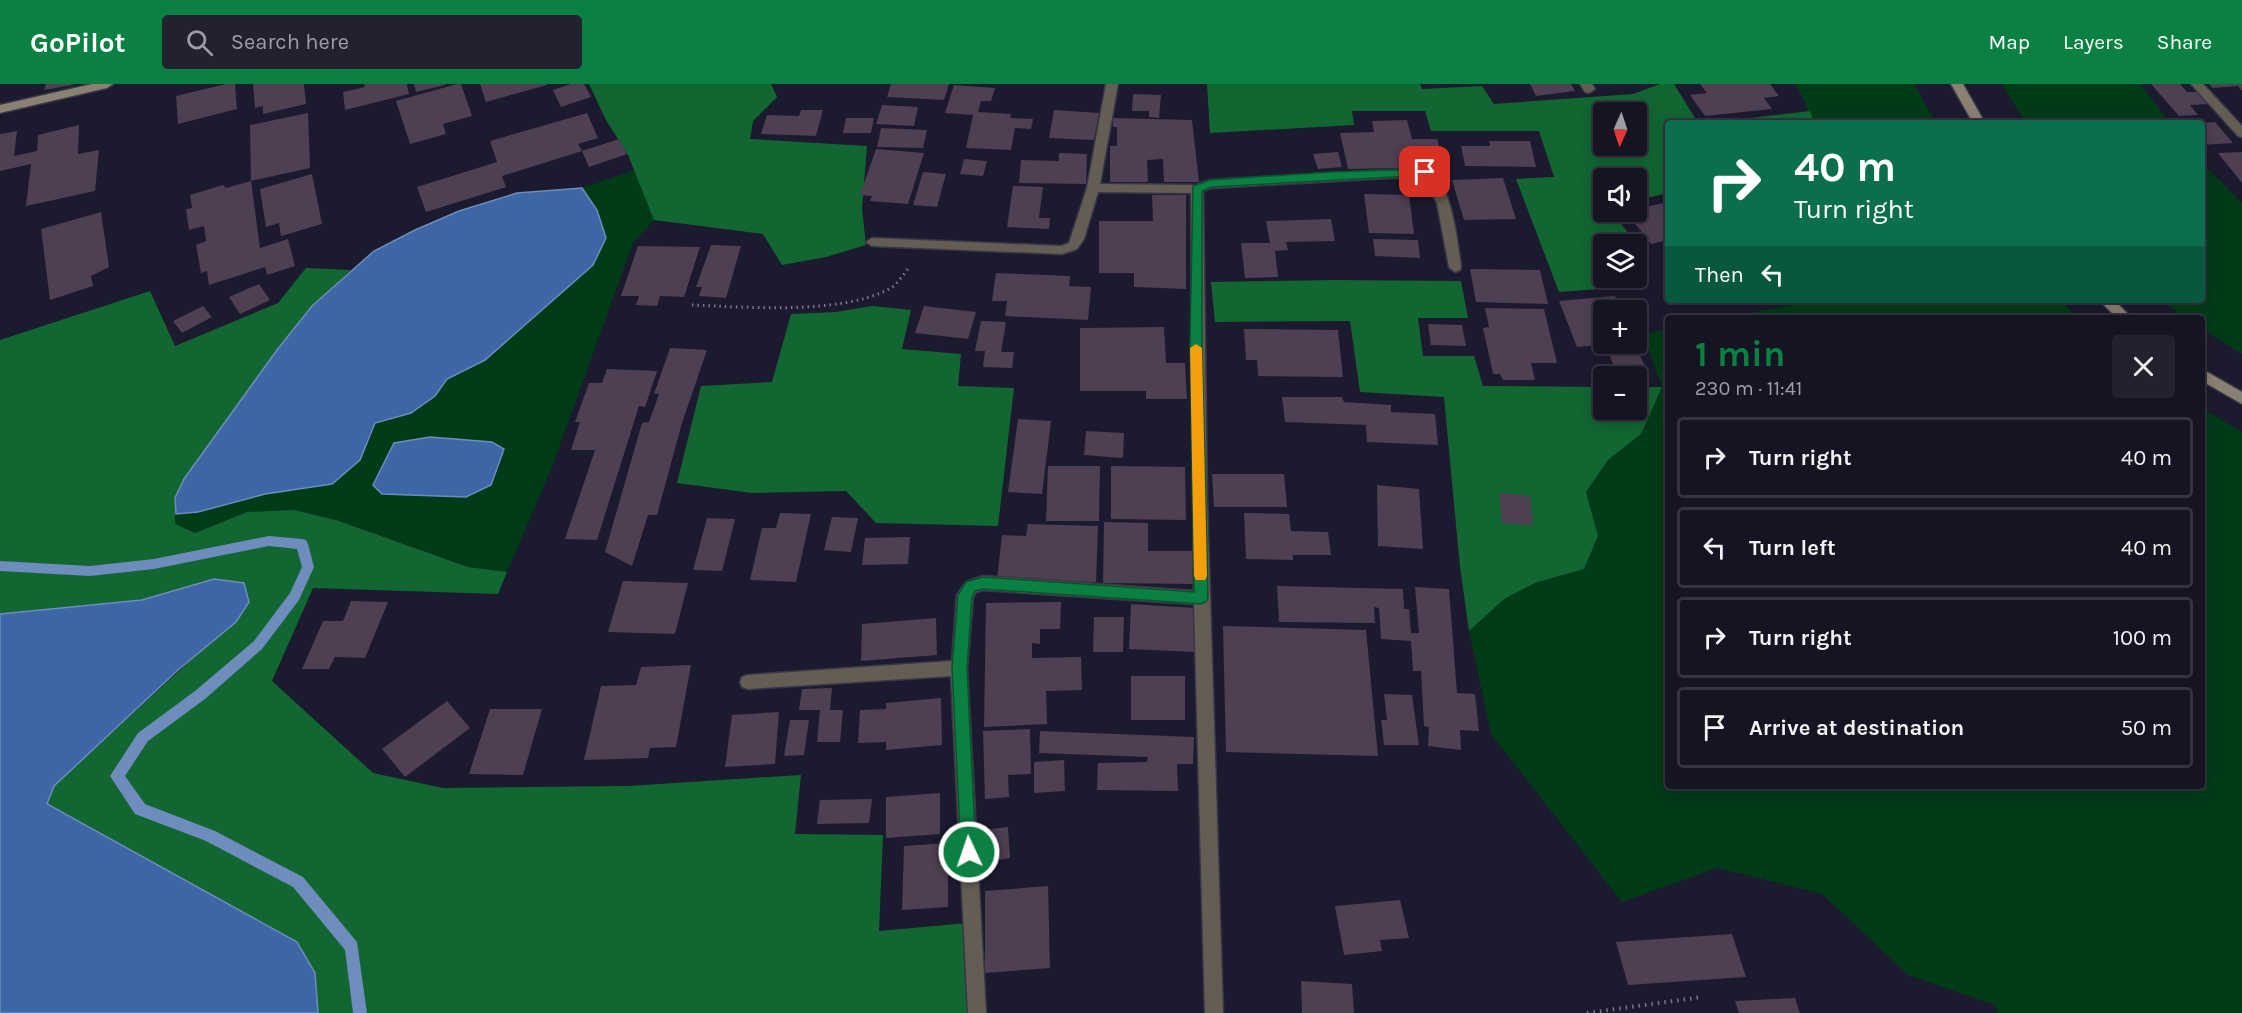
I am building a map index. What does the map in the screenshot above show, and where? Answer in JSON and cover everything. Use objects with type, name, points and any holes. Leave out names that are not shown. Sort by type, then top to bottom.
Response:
[{"type":"main road","points":[[0,109],[106,84]]},
{"type":"main road","points":[[1957,84],[1977,120]]},
{"type":"main road","points":[[2109,303],[2122,315]]},
{"type":"main road","points":[[2205,376],[2242,399]]},
{"type":"street","points":[[872,242],[1062,250],[1073,246],[1078,239],[1093,188],[1112,84]]},
{"type":"street","points":[[2197,84],[2242,133]]},
{"type":"street","points":[[1093,188],[1197,189],[1210,184],[1222,183],[1425,172],[1437,187],[1451,238],[1455,267]]},
{"type":"street","points":[[1197,189],[1196,343],[1201,598],[1214,1013]]},
{"type":"street","points":[[976,1013],[959,668],[965,595],[971,586],[983,583],[1201,598]]},
{"type":"street","points":[[748,682],[959,668]]},
{"type":"path","points":[[693,305],[753,307],[804,305],[867,297],[891,288],[929,243]]},
{"type":"path","points":[[1587,1013],[1702,997]]},
{"type":"green space","points":[[589,84],[771,84],[777,97],[753,121],[750,139],[867,146],[862,209],[866,245],[826,257],[782,265],[763,234],[654,220],[628,155],[606,120]]},
{"type":"green space","points":[[1207,84],[1420,84],[1422,89],[1482,86],[1494,104],[1633,94],[1660,84],[1674,84],[1696,120],[1665,120],[1665,194],[1647,198],[1647,168],[1593,168],[1593,222],[1619,222],[1629,234],[1593,234],[1593,288],[1612,288],[1559,292],[1516,179],[1554,177],[1539,131],[1431,131],[1425,111],[1352,111],[1354,125],[1210,133]]},
{"type":"green space","points":[[1796,84],[1914,84],[1934,120],[1813,120]]},
{"type":"green space","points":[[2002,84],[2140,84],[2168,120],[2024,120]]},
{"type":"green space","points":[[1810,111],[1813,120],[1732,120]]},
{"type":"green space","points":[[2205,166],[2242,203],[2242,354],[2205,331],[2205,315],[2180,315],[2165,303],[2205,303]]},
{"type":"green space","points":[[635,170],[654,220],[633,243],[552,467],[507,572],[469,567],[336,520],[294,510],[247,512],[195,533],[174,524],[176,514],[198,512],[265,494],[369,441],[375,423],[411,413],[435,396],[447,379],[485,360],[557,295],[597,210],[582,188]]},
{"type":"green space","points":[[306,268],[351,270],[312,306],[277,350],[184,479],[175,498],[175,524],[195,533],[247,512],[294,510],[336,520],[468,567],[507,572],[498,594],[313,588],[272,681],[373,773],[443,788],[628,786],[801,775],[795,834],[883,835],[879,931],[967,923],[968,1013],[318,1013],[315,973],[47,805],[54,786],[204,648],[214,579],[142,600],[0,614],[0,340],[150,291],[175,346],[278,303]]},
{"type":"green space","points":[[1461,281],[1468,318],[1418,318],[1423,356],[1474,356],[1483,386],[1593,387],[1593,420],[1647,420],[1647,387],[1662,387],[1641,434],[1608,460],[1586,492],[1598,536],[1584,569],[1535,583],[1504,599],[1469,631],[1460,567],[1444,397],[1360,392],[1350,321],[1215,322],[1211,282]]},
{"type":"green space","points":[[1802,303],[2064,303],[2074,315],[1740,315]]},
{"type":"green space","points":[[872,306],[911,310],[902,349],[961,354],[958,386],[1014,388],[998,526],[876,523],[846,491],[752,493],[677,483],[701,386],[772,382],[791,314],[836,312]]},
{"type":"green space","points":[[1665,330],[1665,789],[2205,789],[2205,410],[2242,432],[2242,1013],[1998,1013],[1995,1005],[1908,975],[1822,894],[1717,868],[1622,902],[1491,734],[1469,631],[1504,599],[1535,583],[1584,569],[1598,536],[1586,492],[1608,460],[1641,434],[1662,387],[1647,345],[1647,333]]},
{"type":"water","points":[[582,188],[597,210],[606,238],[593,265],[485,360],[447,379],[435,396],[411,413],[375,423],[360,460],[332,484],[265,494],[198,512],[176,514],[175,498],[184,479],[277,350],[312,306],[374,251],[459,211],[517,193]]},
{"type":"water","points":[[430,437],[492,442],[504,449],[491,485],[466,497],[382,494],[373,485],[394,443]]},
{"type":"water","points":[[214,579],[244,583],[249,602],[236,622],[178,670],[54,786],[47,804],[297,942],[315,973],[318,1013],[0,1013],[0,614],[142,600]]},
{"type":"building","points":[[46,84],[73,84],[73,85],[44,90]]},
{"type":"building","points":[[235,84],[237,109],[178,124],[176,96]]},
{"type":"building","points":[[253,84],[304,84],[306,104],[263,114],[263,106],[255,108]]},
{"type":"building","points":[[364,84],[407,84],[409,94],[345,110],[343,92],[365,87]]},
{"type":"building","points":[[414,84],[445,84],[445,85],[416,92]]},
{"type":"building","points":[[461,84],[472,116],[443,124],[446,134],[410,144],[396,101]]},
{"type":"building","points":[[480,84],[547,84],[547,85],[486,102]]},
{"type":"building","points":[[571,84],[584,84],[591,97],[561,107],[553,90]]},
{"type":"building","points":[[891,84],[949,84],[944,100],[887,97]]},
{"type":"building","points":[[1530,84],[1571,84],[1575,91],[1536,96]]},
{"type":"building","points":[[1700,84],[1770,84],[1779,96],[1764,98],[1772,109],[1705,116],[1690,95],[1707,93]]},
{"type":"building","points":[[2151,84],[2180,84],[2187,92],[2198,92],[2209,104],[2190,105],[2198,115],[2179,116]]},
{"type":"building","points":[[2209,84],[2242,84],[2242,91],[2238,86],[2213,88]]},
{"type":"building","points":[[954,85],[995,88],[991,101],[981,101],[978,112],[1011,114],[1010,118],[1033,119],[1031,129],[1015,128],[1011,150],[966,148],[973,115],[945,113]]},
{"type":"building","points":[[1133,94],[1161,95],[1159,118],[1149,117],[1149,111],[1132,111]]},
{"type":"building","points":[[882,105],[918,107],[914,126],[876,124]]},
{"type":"building","points":[[801,110],[823,110],[816,136],[761,134],[767,115],[799,116]]},
{"type":"building","points":[[1054,110],[1099,113],[1094,140],[1049,138]]},
{"type":"building","points":[[308,113],[310,168],[251,181],[250,125]]},
{"type":"building","points":[[587,113],[598,138],[578,144],[582,151],[502,176],[506,187],[426,212],[417,187],[497,162],[490,141]]},
{"type":"building","points":[[846,118],[874,118],[871,133],[843,133]]},
{"type":"building","points":[[1113,118],[1192,120],[1199,182],[1164,182],[1163,159],[1147,160],[1148,182],[1110,182],[1110,146],[1117,146],[1117,127],[1113,127]]},
{"type":"building","points":[[1407,120],[1412,139],[1437,139],[1445,167],[1348,169],[1340,133],[1374,132],[1372,121]]},
{"type":"building","points":[[2215,122],[2233,143],[2205,145],[2205,123]]},
{"type":"building","points":[[79,125],[78,154],[99,150],[95,191],[26,206],[31,164],[0,171],[0,134],[17,131],[14,156],[37,151],[38,135]]},
{"type":"building","points":[[881,128],[927,130],[923,148],[877,147]]},
{"type":"building","points":[[619,139],[627,154],[589,167],[582,151]]},
{"type":"building","points":[[1489,141],[1530,141],[1536,167],[1465,166],[1461,146],[1490,146]]},
{"type":"building","points":[[876,149],[924,153],[908,204],[870,201],[872,196],[860,195]]},
{"type":"building","points":[[1338,152],[1342,167],[1318,169],[1313,154]]},
{"type":"building","points":[[2242,152],[2242,183],[2218,153]]},
{"type":"building","points":[[1059,153],[1087,154],[1086,184],[1019,183],[1021,160],[1059,161]]},
{"type":"building","points":[[964,159],[987,161],[983,176],[960,174]]},
{"type":"building","points":[[923,172],[946,174],[937,207],[913,205]]},
{"type":"building","points":[[312,174],[322,224],[281,236],[279,223],[266,227],[260,189]]},
{"type":"building","points":[[1503,178],[1516,219],[1464,220],[1452,180]]},
{"type":"building","points":[[251,181],[260,248],[288,239],[295,266],[267,275],[265,267],[209,285],[207,271],[201,273],[196,245],[206,241],[204,226],[189,230],[186,209],[192,208],[190,195],[223,185],[226,188]]},
{"type":"building","points":[[1013,186],[1043,187],[1039,218],[1050,218],[1049,229],[1007,227]]},
{"type":"building","points":[[1364,194],[1409,195],[1414,234],[1369,233]]},
{"type":"building","points":[[1152,195],[1186,195],[1186,289],[1134,287],[1134,273],[1099,273],[1099,221],[1153,221]]},
{"type":"building","points":[[1665,203],[1665,241],[1651,244],[1647,239],[1647,234],[1643,234],[1634,222],[1647,222],[1647,207]]},
{"type":"building","points":[[101,212],[109,267],[91,276],[93,286],[50,300],[41,229]]},
{"type":"building","points":[[1331,219],[1335,241],[1286,242],[1288,250],[1275,251],[1278,277],[1245,278],[1241,243],[1270,243],[1266,221]]},
{"type":"building","points":[[1373,239],[1418,240],[1420,258],[1375,256]]},
{"type":"building","points":[[711,245],[741,246],[726,298],[699,296],[702,287],[696,287]]},
{"type":"building","points":[[638,246],[700,247],[684,297],[660,296],[657,306],[636,305],[639,296],[621,296]]},
{"type":"building","points":[[1470,269],[1540,270],[1548,304],[1476,302]]},
{"type":"building","points":[[996,273],[1070,276],[1069,286],[1091,287],[1088,320],[1005,316],[1007,301],[992,301]]},
{"type":"building","points":[[259,284],[270,300],[240,314],[229,297]]},
{"type":"building","points":[[1615,296],[1617,300],[1593,300],[1593,346],[1577,347],[1559,301]]},
{"type":"building","points":[[203,306],[212,317],[182,333],[173,321]]},
{"type":"building","points":[[924,306],[976,312],[968,339],[915,333]]},
{"type":"building","points":[[1485,308],[1544,309],[1557,363],[1531,363],[1535,380],[1503,380],[1500,374],[1493,374],[1483,328],[1489,327]]},
{"type":"building","points":[[981,321],[1006,322],[1001,352],[1014,352],[1012,368],[983,367],[985,351],[975,351]]},
{"type":"building","points":[[1428,324],[1462,325],[1466,346],[1431,345]]},
{"type":"building","points":[[1164,327],[1166,363],[1185,363],[1187,399],[1146,399],[1146,391],[1080,391],[1080,328]]},
{"type":"building","points":[[1244,329],[1338,330],[1343,377],[1258,376],[1257,360],[1246,360]]},
{"type":"building","points":[[670,348],[707,350],[682,423],[657,515],[648,515],[632,566],[605,552],[642,423],[649,422],[659,394],[654,394]]},
{"type":"building","points":[[1609,354],[1639,354],[1645,366],[1614,366]]},
{"type":"building","points":[[607,369],[657,371],[645,407],[639,406],[597,540],[565,539],[595,450],[571,450],[580,422],[575,422],[589,383],[602,383]]},
{"type":"building","points":[[1282,397],[1342,397],[1344,402],[1391,405],[1391,412],[1435,414],[1438,445],[1367,442],[1366,425],[1285,422]]},
{"type":"building","points":[[1018,419],[1051,421],[1042,494],[1008,492]]},
{"type":"building","points":[[1086,431],[1124,433],[1123,458],[1084,455]]},
{"type":"building","points":[[1048,466],[1100,466],[1099,521],[1046,521]]},
{"type":"building","points":[[1111,466],[1185,467],[1186,520],[1111,519]]},
{"type":"building","points":[[1212,474],[1284,474],[1287,507],[1214,507]]},
{"type":"building","points":[[1377,485],[1419,489],[1423,549],[1378,546]]},
{"type":"building","points":[[1499,493],[1530,496],[1533,525],[1502,523]]},
{"type":"building","points":[[780,513],[811,514],[796,582],[750,580],[762,528],[776,528]]},
{"type":"building","points":[[1244,513],[1289,514],[1291,531],[1328,532],[1331,555],[1293,555],[1293,560],[1246,559]]},
{"type":"building","points":[[832,517],[858,518],[851,552],[824,550]]},
{"type":"building","points":[[707,518],[735,519],[722,571],[693,570]]},
{"type":"building","points":[[1104,522],[1148,523],[1148,551],[1193,551],[1193,584],[1103,583]]},
{"type":"building","points":[[1028,524],[1098,526],[1096,582],[997,580],[1002,535],[1026,536]]},
{"type":"building","points":[[910,537],[908,564],[862,565],[865,538]]},
{"type":"building","points":[[623,581],[688,583],[675,634],[608,632]]},
{"type":"building","points":[[1277,586],[1403,589],[1404,609],[1409,609],[1411,633],[1419,633],[1415,587],[1449,589],[1457,693],[1475,694],[1479,731],[1460,730],[1461,750],[1428,746],[1429,727],[1424,726],[1421,671],[1413,671],[1411,641],[1381,639],[1379,608],[1374,607],[1375,623],[1279,622]]},
{"type":"building","points":[[351,601],[388,602],[365,658],[335,657],[329,669],[302,669],[323,621],[343,621]]},
{"type":"building","points":[[1061,602],[1060,629],[1040,629],[1040,644],[1032,643],[1032,658],[1081,657],[1082,690],[1046,691],[1047,724],[984,727],[986,603]]},
{"type":"building","points":[[1131,604],[1195,608],[1194,652],[1129,649]]},
{"type":"building","points":[[1094,617],[1124,617],[1123,652],[1093,652]]},
{"type":"building","points":[[936,618],[937,655],[861,661],[862,624]]},
{"type":"building","points":[[1223,626],[1366,630],[1378,756],[1226,752]]},
{"type":"building","points":[[691,665],[676,747],[650,748],[648,758],[584,760],[601,686],[636,685],[641,667]]},
{"type":"building","points":[[1131,676],[1185,676],[1185,720],[1131,720]]},
{"type":"building","points":[[832,688],[830,710],[843,710],[840,742],[817,742],[820,710],[799,710],[802,689]]},
{"type":"building","points":[[1384,694],[1412,695],[1419,745],[1384,745],[1381,720],[1387,720]]},
{"type":"building","points":[[941,698],[942,745],[886,750],[886,742],[858,743],[860,710],[886,709],[886,703]]},
{"type":"building","points":[[447,701],[470,728],[405,777],[382,749]]},
{"type":"building","points":[[490,709],[542,709],[523,775],[469,774]]},
{"type":"building","points":[[779,712],[775,764],[725,767],[732,715]]},
{"type":"building","points":[[790,720],[809,720],[804,755],[784,756]]},
{"type":"building","points":[[1030,729],[1031,774],[1008,775],[1009,797],[985,799],[983,731]]},
{"type":"building","points":[[1040,731],[1194,737],[1193,764],[1177,764],[1178,791],[1097,790],[1098,763],[1147,762],[1148,757],[1039,753]]},
{"type":"building","points":[[1064,760],[1065,791],[1034,793],[1034,762]]},
{"type":"building","points":[[940,793],[940,834],[886,838],[886,797]]},
{"type":"building","points":[[872,799],[869,823],[817,824],[820,800]]},
{"type":"building","points":[[1008,827],[1010,858],[985,862],[983,830]]},
{"type":"building","points":[[948,843],[948,907],[902,910],[904,846]]},
{"type":"building","points":[[1048,886],[1050,968],[985,973],[985,891]]},
{"type":"building","points":[[1400,900],[1409,938],[1380,940],[1382,951],[1344,955],[1335,906]]},
{"type":"building","points":[[1732,934],[1746,977],[1628,985],[1616,942]]},
{"type":"building","points":[[1301,981],[1352,984],[1354,1013],[1302,1013]]},
{"type":"building","points":[[1795,998],[1800,1013],[1739,1013],[1735,1001]]},
{"type":"waterway","points":[[0,566],[90,571],[154,564],[269,541],[302,544],[308,567],[295,596],[258,645],[200,695],[143,737],[117,776],[140,809],[210,836],[298,882],[352,947],[360,1013]]},
{"type":"slow traffic","points":[[1196,348],[1200,576]]},
{"type":"route","points":[[969,852],[959,668],[965,595],[971,586],[983,583],[1201,598],[1196,343],[1197,189],[1210,184],[1425,172]]}]
